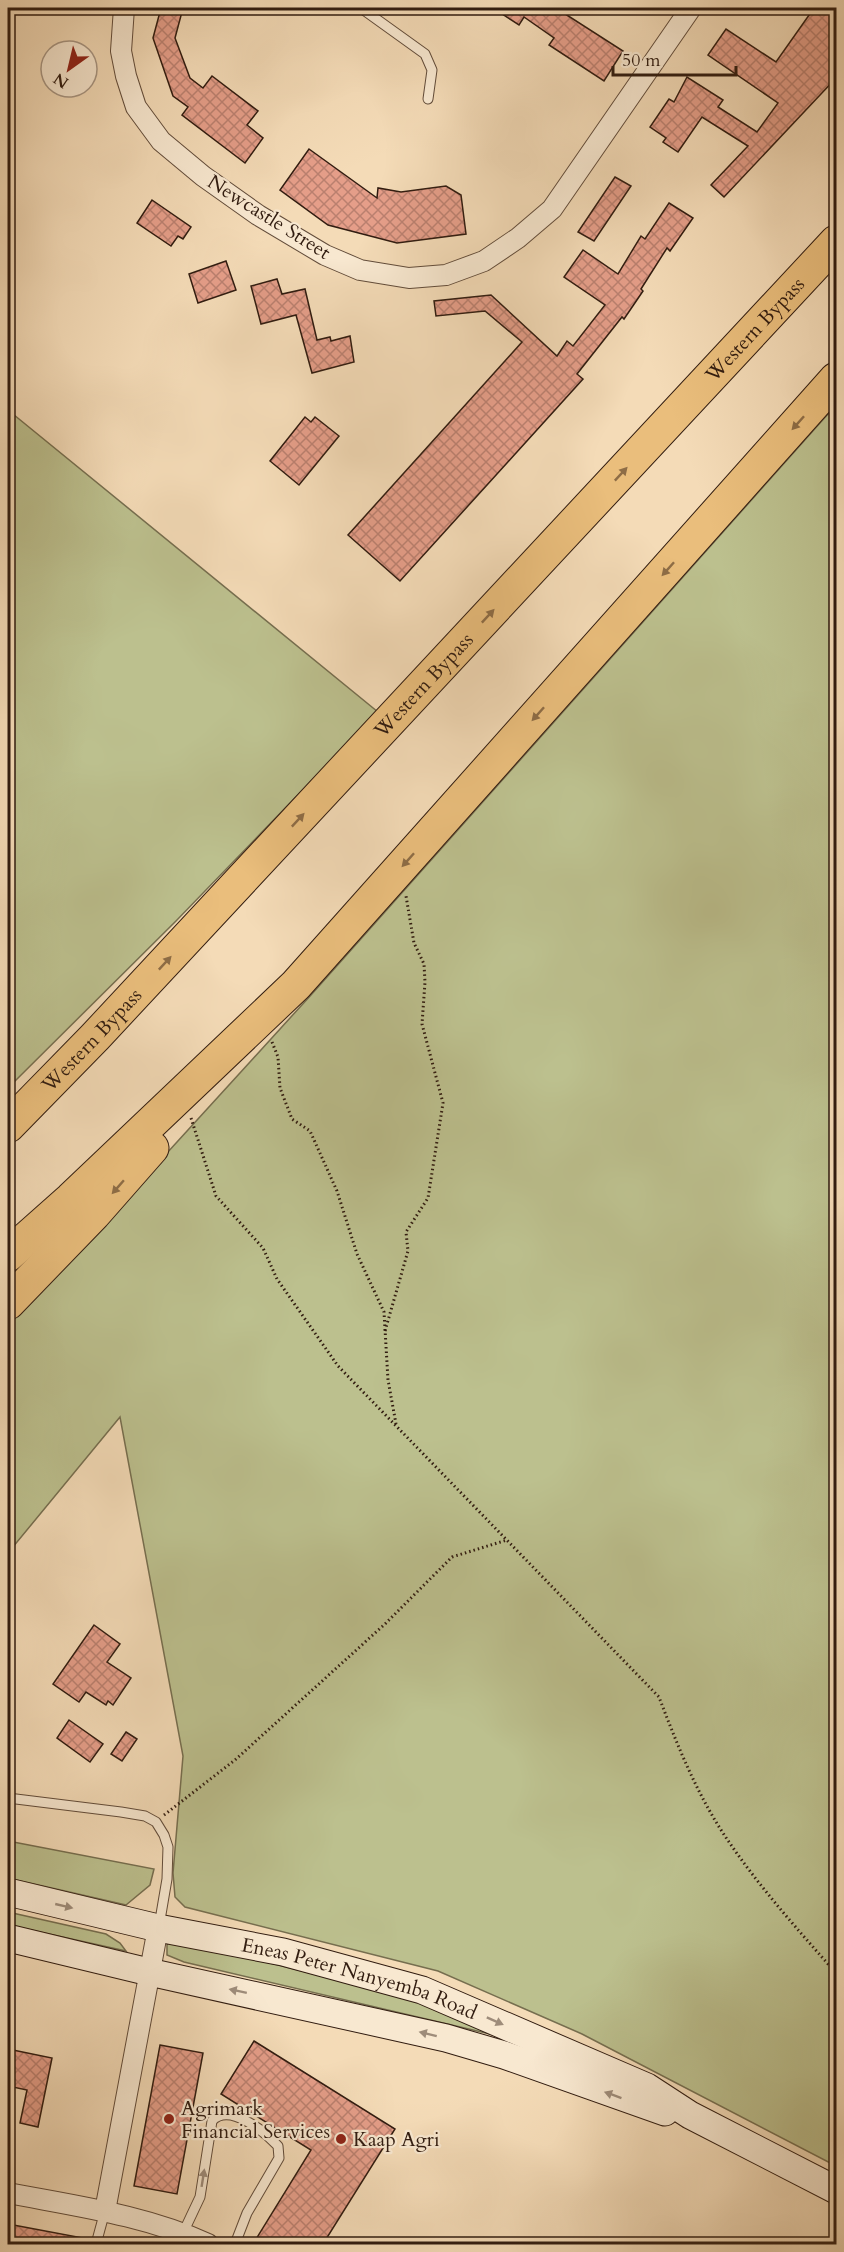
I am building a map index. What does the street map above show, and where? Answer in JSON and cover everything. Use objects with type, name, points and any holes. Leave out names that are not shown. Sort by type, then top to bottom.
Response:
[{"type":"highway","name":"Western Bypass","points":[[8,1126],[111,1020],[837,242]]},
{"type":"highway","points":[[8,1303],[94,1214],[837,379]]},
{"type":"highway","points":[[8,1255],[71,1199],[296,985]]},
{"type":"main road","name":"Eneas Peter Nanyemba Road","points":[[8,1892],[158,1928],[283,1952],[422,1989],[647,2088],[690,2115],[837,2190]]},
{"type":"main road","name":"Eneas Peter Nanyemba Road","points":[[8,1938],[446,2038],[504,2055],[637,2103],[666,2112],[690,2115]]},
{"type":"street","name":"Newcastle Street","points":[[124,8],[121,51],[126,76],[136,107],[161,141],[202,176],[258,215],[325,255],[360,270],[409,278],[446,275],[484,261],[518,238],[552,209],[691,8]]},
{"type":"street","points":[[105,2211],[158,1928]]},
{"type":"street","points":[[8,2193],[105,2211],[183,2233],[208,2244]]},
{"type":"lane","points":[[362,8],[425,54],[432,69],[428,99]]},
{"type":"lane","points":[[8,1798],[146,1816],[156,1822],[164,1834],[168,1847],[167,1879],[158,1928]]},
{"type":"lane","points":[[183,2233],[200,2197],[212,2121],[217,2116],[232,2114],[267,2134],[278,2146],[279,2158],[247,2213],[235,2244]]},
{"type":"lane","points":[[96,2244],[105,2211]]},
{"type":"path","points":[[386,1331],[408,1251],[406,1232],[428,1198],[443,1103],[422,1024],[424,964],[414,943],[401,868]]},
{"type":"path","points":[[264,1021],[278,1057],[280,1088],[292,1119],[310,1131],[328,1169],[357,1254],[384,1312],[388,1380],[396,1425]]},
{"type":"path","points":[[188,1108],[216,1197],[263,1248],[277,1280],[338,1366],[659,1697],[684,1761],[728,1840],[783,1913],[837,1973]]},
{"type":"path","points":[[156,1822],[235,1760],[385,1624],[452,1557],[507,1540]]},
{"type":"green space","points":[[836,405],[836,2166],[582,2034],[438,1971],[185,1907],[175,1897],[173,1873],[183,1756],[120,1417],[8,1553],[8,1323],[63,1267],[311,995]]},
{"type":"green space","points":[[8,410],[378,712],[176,921],[8,1088]]},
{"type":"green space","points":[[8,1841],[154,1869],[150,1885],[126,1905],[8,1878]]},
{"type":"green space","points":[[8,1912],[106,1934],[120,1943],[126,1951],[8,1925]]},
{"type":"green space","points":[[175,1939],[429,2005],[507,2038],[184,1962],[167,1955],[167,1945],[170,1940]]},
{"type":"building","points":[[161,8],[183,8],[175,38],[190,78],[203,88],[212,76],[258,111],[247,125],[263,138],[245,163],[182,115],[188,107],[173,96],[153,38]]},
{"type":"building","points":[[493,8],[556,8],[623,51],[604,81],[549,45],[554,38],[524,17],[519,25]]},
{"type":"building","points":[[814,8],[837,8],[837,77],[724,197],[711,185],[748,146],[702,117],[678,152],[663,142],[666,138],[650,127],[669,99],[674,102],[687,77],[723,100],[718,107],[757,132],[778,103],[708,55],[726,29],[776,62]]},
{"type":"building","points":[[309,149],[377,198],[378,188],[401,192],[446,186],[461,195],[466,234],[397,243],[328,225],[280,190]]},
{"type":"building","points":[[615,177],[631,186],[594,241],[578,232]]},
{"type":"building","points":[[152,200],[191,227],[183,239],[178,236],[171,246],[137,223]]},
{"type":"building","points":[[669,203],[693,218],[670,251],[667,248],[624,319],[622,317],[577,374],[583,379],[400,581],[348,535],[522,342],[485,311],[436,316],[434,301],[491,295],[557,356],[567,341],[573,346],[605,305],[564,277],[583,250],[618,274],[641,236],[645,239]]},
{"type":"building","points":[[226,261],[236,290],[198,303],[189,274]]},
{"type":"building","points":[[277,279],[282,294],[305,289],[317,340],[330,337],[331,341],[350,336],[354,362],[312,373],[296,315],[261,324],[251,286]]},
{"type":"building","points":[[305,417],[311,422],[315,417],[339,436],[299,485],[270,461]]},
{"type":"building","points":[[94,1625],[120,1644],[107,1662],[131,1678],[113,1705],[108,1701],[106,1705],[86,1692],[79,1702],[53,1684]]},
{"type":"building","points":[[69,1720],[103,1744],[90,1762],[57,1738]]},
{"type":"building","points":[[126,1732],[137,1739],[122,1761],[111,1754]]},
{"type":"building","name":"Kaap Agri","points":[[254,2041],[395,2129],[323,2244],[253,2244],[311,2150],[221,2094]]},
{"type":"building","name":"Agrimark Financial Services","points":[[160,2045],[203,2053],[177,2194],[134,2186]]},
{"type":"building","points":[[8,2049],[52,2058],[38,2127],[20,2123],[27,2090],[8,2086]]},
{"type":"building","points":[[8,2224],[83,2238],[82,2244],[8,2244]]},
{"type":"place","name":"Agrimark Financial Services","points":[[169,2119]]},
{"type":"place","name":"Kaap Agri","points":[[341,2139]]}]
